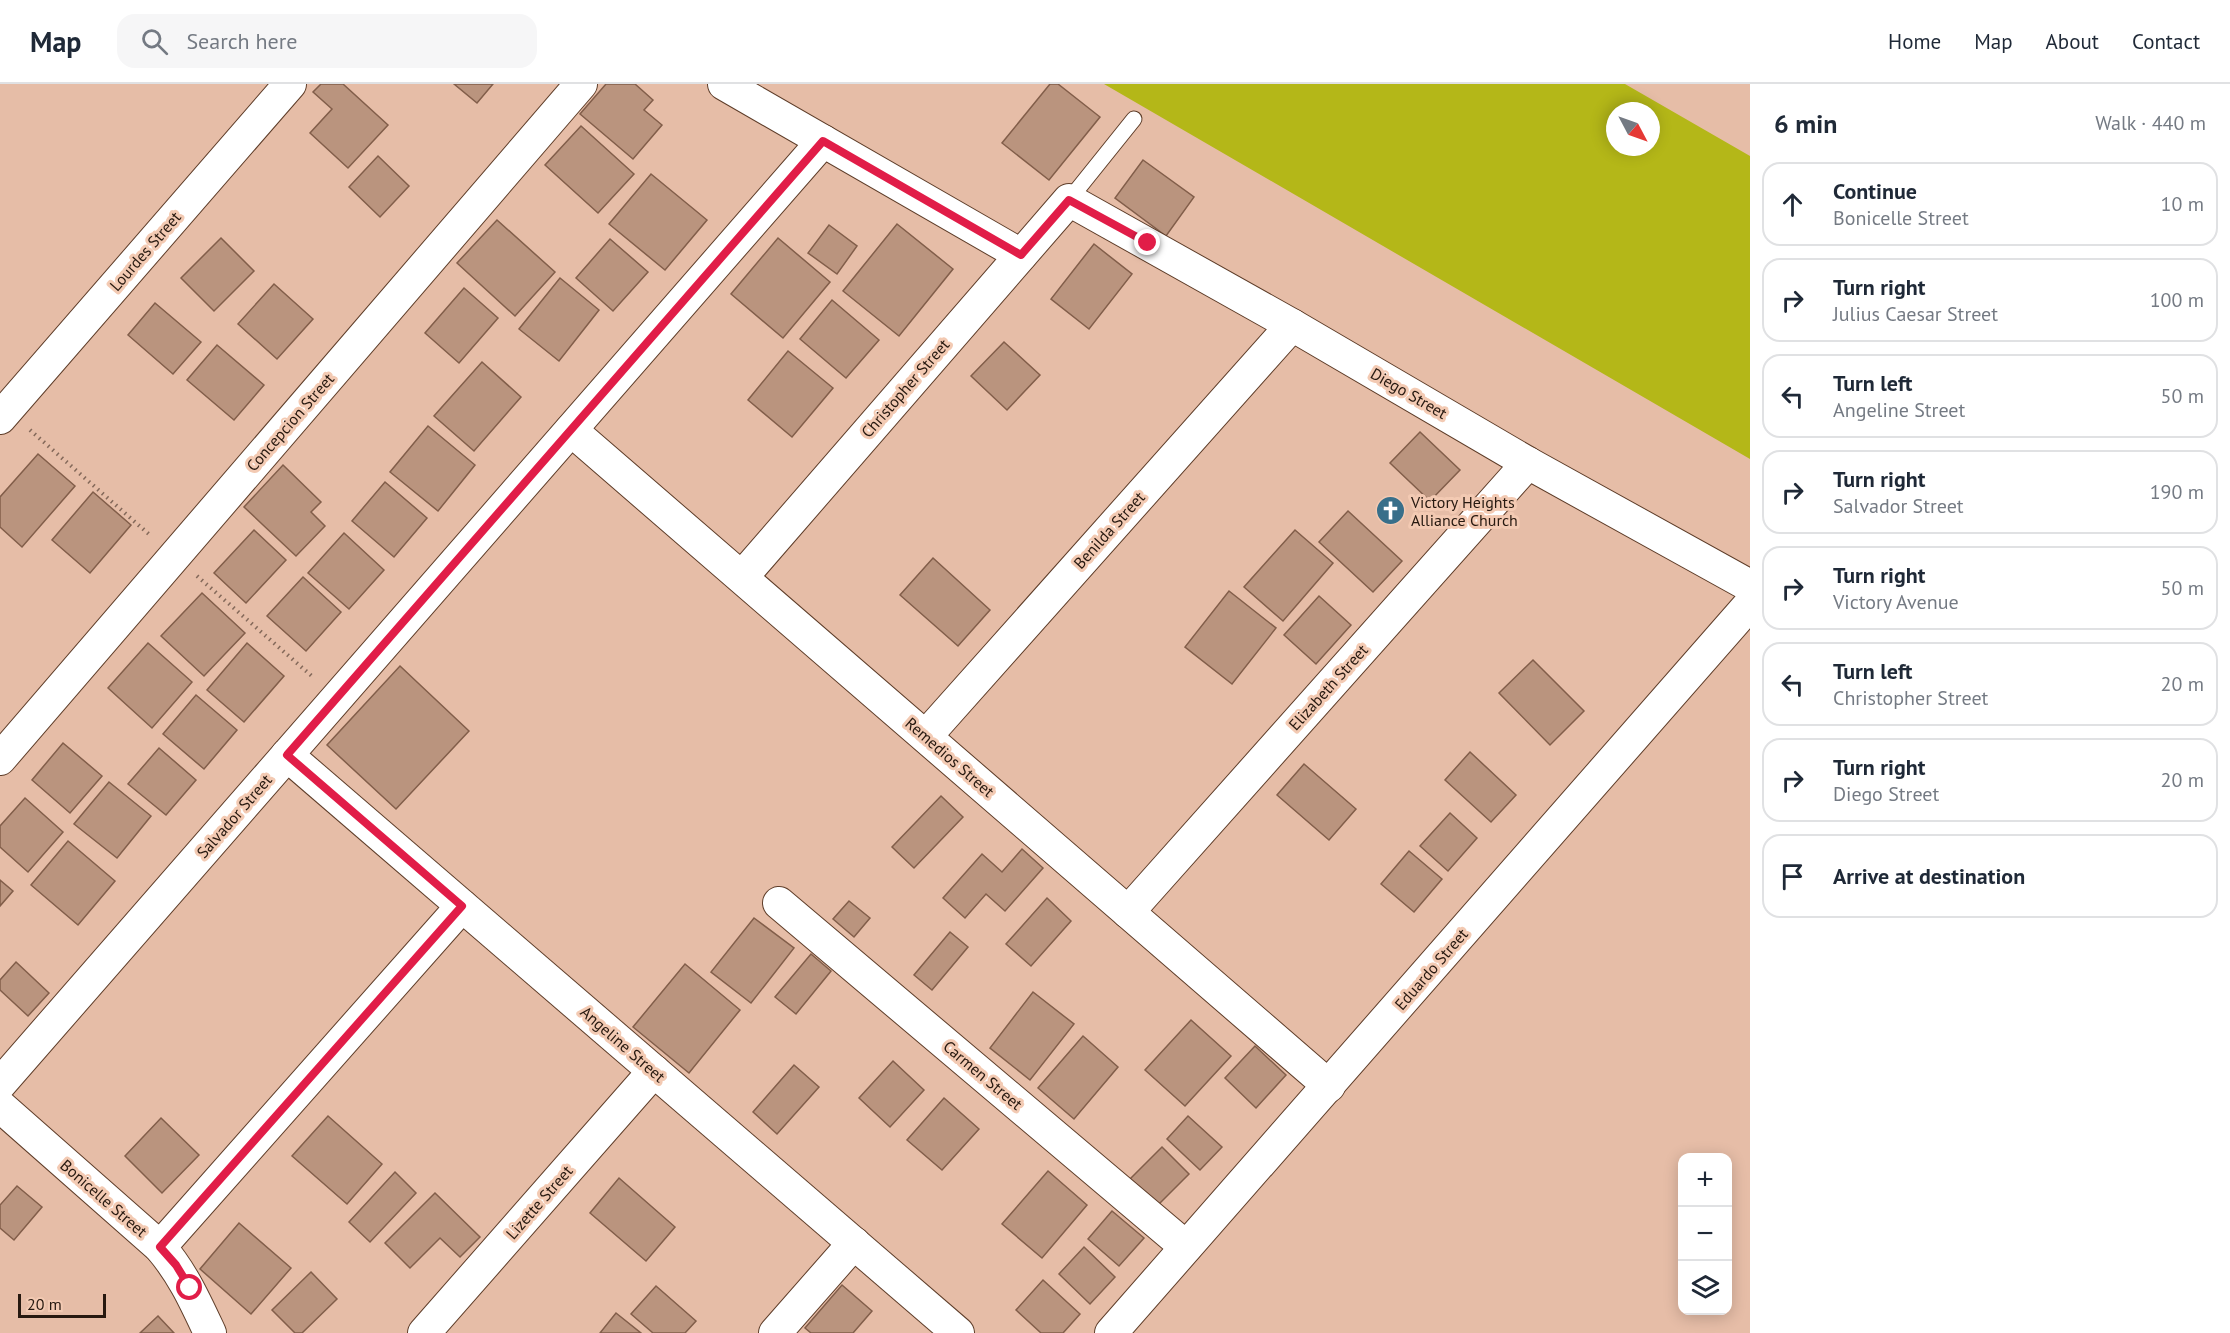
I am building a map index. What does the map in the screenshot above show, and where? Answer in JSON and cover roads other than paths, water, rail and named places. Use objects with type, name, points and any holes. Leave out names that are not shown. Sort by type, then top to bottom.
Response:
[{"type":"street","name":"Lourdes Street","points":[[0,418],[290,84]]},
{"type":"street","name":"Concepcion Street","points":[[0,759],[581,84]]},
{"type":"street","points":[[724,84],[1021,255]]},
{"type":"street","name":"Salvador Street","points":[[0,1084],[823,141]]},
{"type":"street","name":"Christopher Street","points":[[742,577],[1069,200]]},
{"type":"street","name":"Diego Street","points":[[1069,200],[1292,325],[1528,463],[1750,586]]},
{"type":"street","name":"Benilda Street","points":[[926,736],[1292,325]]},
{"type":"street","name":"Remedios Street","points":[[571,430],[1329,1086]]},
{"type":"street","name":"Elizabeth Street","points":[[1128,912],[1528,463]]},
{"type":"street","name":"Eduardo Street","points":[[1111,1333],[1750,604]]},
{"type":"street","name":"Angeline Street","points":[[287,755],[958,1333]]},
{"type":"street","name":"Carmen Street","points":[[779,903],[1186,1247]]},
{"type":"street","points":[[160,1247],[462,906]]},
{"type":"street","name":"Lizette Street","points":[[424,1333],[654,1071]]},
{"type":"street","name":"Bonicelle Street","points":[[0,1106],[160,1247],[176,1265],[190,1288],[210,1333]]},
{"type":"street","points":[[775,1333],[854,1243]]},
{"type":"lane","points":[[1069,200],[1134,118]]},
{"type":"place","name":"Victory Heights Alliance Church","points":[[1390,511]]}]
